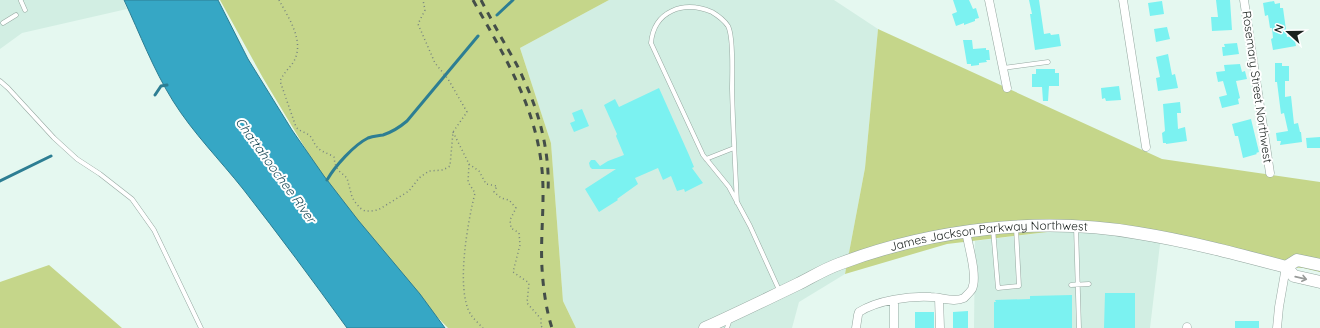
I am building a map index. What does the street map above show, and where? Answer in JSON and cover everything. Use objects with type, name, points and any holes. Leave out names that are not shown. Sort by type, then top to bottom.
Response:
[{"type":"main road","name":"James Jackson Parkway Northwest","points":[[705,328],[729,322],[780,293],[838,264],[902,244],[966,231],[1016,227],[1076,227],[1138,233],[1218,250],[1286,267],[1294,276],[1320,282]]},
{"type":"main road","points":[[1286,267],[1297,260],[1320,265]]},
{"type":"street","points":[[989,0],[1007,88]]},
{"type":"street","points":[[1123,0],[1146,148]]},
{"type":"street","name":"Rosemary Street Northwest","points":[[1244,0],[1270,173]]},
{"type":"street","points":[[856,328],[858,315],[861,311],[879,303],[909,297],[932,297],[950,300],[964,298],[972,288],[974,277],[966,231]]},
{"type":"street","points":[[1277,328],[1286,267]]},
{"type":"street","points":[[939,298],[940,328]]},
{"type":"street","points":[[894,301],[894,328]]},
{"type":"lane","points":[[21,1],[25,10]]},
{"type":"lane","points":[[737,202],[729,27],[718,16],[703,7],[690,3],[673,6],[664,14],[655,26],[652,33],[651,43],[703,155],[729,188],[737,202],[750,226],[780,293]]},
{"type":"lane","points":[[3,24],[16,16]]},
{"type":"lane","points":[[1003,68],[1048,62]]},
{"type":"lane","points":[[0,81],[54,138],[77,159],[100,174],[132,199],[154,230],[201,328]]},
{"type":"lane","points":[[706,159],[734,148]]},
{"type":"lane","points":[[993,229],[998,288],[1019,286],[1016,227]]},
{"type":"lane","points":[[1076,227],[1078,328]]},
{"type":"lane","points":[[1071,284],[1090,284]]},
{"type":"path","points":[[279,0],[294,28],[298,49],[294,61],[284,72],[280,81],[296,128],[312,138],[315,146],[321,151],[334,157],[338,170],[347,178],[352,197],[360,208],[365,211],[378,210],[409,192],[418,178],[429,171],[442,170],[450,166],[453,132],[467,112],[448,79],[435,63],[420,31],[418,24],[425,10],[423,0]]},
{"type":"path","points":[[453,132],[469,164],[479,171],[486,184],[497,186],[494,192],[501,198],[509,200],[516,208],[510,220],[511,228],[519,233],[520,245],[513,272],[529,283],[527,303],[541,319],[541,326],[543,328]]},
{"type":"path","points":[[469,164],[468,182],[475,193],[470,217],[463,278],[465,299],[471,315],[484,328]]},
{"type":"shaded area","points":[[0,0],[123,0],[127,9],[22,33],[0,49]]},
{"type":"shaded area","points":[[609,0],[834,0],[878,29],[865,168],[845,274],[799,302],[792,328],[576,328],[563,301],[551,143],[520,48]]},
{"type":"shaded area","points":[[1081,228],[1161,236],[1150,328],[974,328],[975,241]]},
{"type":"green space","points":[[220,0],[609,0],[520,48],[551,143],[563,301],[576,328],[448,328],[359,238],[263,78]]},
{"type":"green space","points":[[878,29],[1162,159],[1320,182],[1320,272],[1303,268],[1286,267],[1161,236],[1081,228],[947,244],[845,274],[865,168]]},
{"type":"green space","points":[[49,265],[122,328],[0,328],[0,282]]},
{"type":"water","name":"Chattahoochee River","points":[[124,0],[218,0],[248,59],[292,130],[324,176],[358,220],[420,294],[445,328],[347,328],[256,206],[181,113],[159,76]]},
{"type":"building","points":[[953,0],[969,0],[973,9],[976,8],[979,18],[964,25],[964,23],[956,26],[952,14],[957,12]]},
{"type":"building","points":[[1029,0],[1039,0],[1044,34],[1059,34],[1061,46],[1035,50],[1030,14],[1032,14]]},
{"type":"building","points":[[1216,0],[1230,0],[1232,30],[1212,31],[1211,17],[1218,17]]},
{"type":"building","points":[[1162,1],[1164,14],[1150,16],[1148,3]]},
{"type":"building","points":[[1274,1],[1275,4],[1280,3],[1280,8],[1283,8],[1287,37],[1294,36],[1296,46],[1273,50],[1271,39],[1273,38],[1272,28],[1270,28],[1268,15],[1265,16],[1263,3]]},
{"type":"building","points":[[1167,27],[1170,39],[1156,42],[1154,29]]},
{"type":"building","points":[[963,40],[972,40],[973,49],[986,48],[986,50],[989,50],[990,60],[979,63],[979,65],[971,66],[971,64],[967,64]]},
{"type":"building","points":[[1237,43],[1239,54],[1223,56],[1222,47],[1225,47],[1224,44]]},
{"type":"building","points":[[1168,54],[1172,75],[1175,74],[1178,88],[1158,91],[1156,78],[1160,77],[1156,57]]},
{"type":"building","points":[[1275,63],[1282,63],[1282,66],[1289,66],[1289,81],[1285,81],[1285,97],[1291,96],[1294,124],[1298,123],[1302,142],[1280,145],[1281,141],[1277,141],[1276,133],[1288,131],[1284,113],[1281,114],[1277,82],[1275,82]]},
{"type":"building","points":[[1240,64],[1242,72],[1245,71],[1247,79],[1236,81],[1240,98],[1238,99],[1239,104],[1222,108],[1219,97],[1227,95],[1223,81],[1218,82],[1216,72],[1225,71],[1224,65]]},
{"type":"building","points":[[1036,69],[1055,69],[1055,73],[1059,73],[1059,86],[1049,86],[1048,101],[1043,101],[1042,87],[1032,87],[1032,74],[1036,74]]},
{"type":"building","points":[[1119,86],[1121,100],[1106,101],[1105,98],[1102,99],[1101,88]]},
{"type":"building","points":[[659,88],[694,167],[692,168],[703,183],[685,192],[684,189],[677,191],[671,176],[663,180],[658,168],[635,178],[638,184],[617,199],[618,200],[599,212],[585,189],[616,169],[592,169],[589,163],[591,160],[595,160],[600,166],[608,161],[624,155],[616,136],[617,134],[604,105],[615,99],[619,107]]},
{"type":"building","points":[[1180,102],[1181,113],[1177,113],[1178,129],[1185,127],[1187,141],[1166,144],[1163,143],[1162,133],[1165,131],[1163,104]]},
{"type":"building","points":[[582,109],[589,126],[574,132],[570,123],[575,121],[572,113]]},
{"type":"building","points":[[1251,119],[1259,152],[1243,158],[1238,136],[1235,136],[1232,124]]},
{"type":"building","points":[[1320,137],[1320,148],[1307,148],[1306,138]]},
{"type":"building","points":[[1105,293],[1135,293],[1135,328],[1104,328]]},
{"type":"building","points":[[1072,295],[1072,328],[994,328],[995,300],[1030,299],[1030,296]]},
{"type":"building","points":[[968,311],[968,328],[953,328],[953,312]]},
{"type":"building","points":[[915,312],[934,312],[934,328],[915,328]]},
{"type":"building","points":[[1235,321],[1259,321],[1259,328],[1235,328]]},
{"type":"waterway","points":[[497,15],[513,0]]},
{"type":"waterway","points":[[327,180],[345,156],[363,141],[370,137],[383,135],[390,132],[407,121],[478,36]]},
{"type":"waterway","points":[[155,95],[161,86],[167,85]]},
{"type":"waterway","points":[[0,181],[51,156]]},
{"type":"railway","points":[[473,0],[505,58],[524,97],[537,139],[541,161],[543,188],[542,275],[546,306],[552,328]]},
{"type":"railway","points":[[481,0],[518,67],[539,120],[543,134],[547,163],[548,193]]}]
